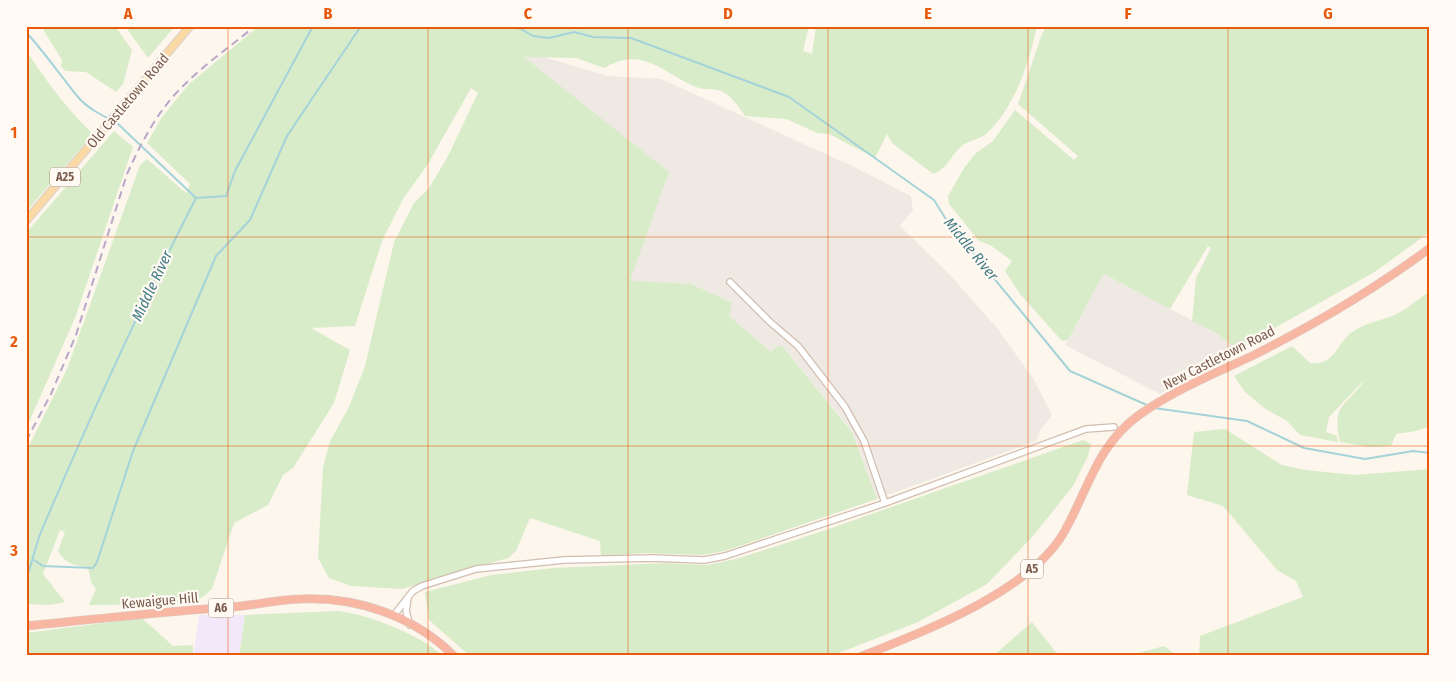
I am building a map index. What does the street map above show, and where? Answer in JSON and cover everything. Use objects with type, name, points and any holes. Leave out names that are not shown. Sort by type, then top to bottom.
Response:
[{"type":"highway","name":"New Castletown Road","points":[[862,656],[915,634],[984,600],[1039,564],[1062,535],[1104,450],[1122,428],[1140,415],[1185,387],[1254,355],[1339,309],[1386,281],[1430,248]]},
{"type":"highway","name":"Kewaigue Hill","points":[[26,626],[174,611],[240,607],[302,599],[344,601],[372,606],[410,624]]},
{"type":"highway","name":"A6","points":[[410,624],[432,637],[454,656]]},
{"type":"main road","name":"Old Castletown Road","points":[[26,221],[103,132],[190,26]]},
{"type":"street","points":[[730,282],[770,322],[798,346],[845,407],[864,441],[886,503]]},
{"type":"street","points":[[394,615],[409,596],[422,586],[476,569],[498,565],[633,558],[704,560],[725,556],[886,503],[1086,429],[1114,427]]},
{"type":"street","points":[[409,596],[406,611],[410,624]]},
{"type":"shaded area","points":[[523,56],[540,56],[608,76],[661,79],[850,165],[911,196],[913,210],[900,226],[950,275],[997,328],[1033,378],[1052,415],[1040,431],[1036,441],[877,499],[852,431],[782,346],[771,352],[691,284],[630,282]]},
{"type":"shaded area","points":[[1106,275],[1216,333],[1237,349],[1160,394],[1065,345],[1102,276]]},
{"type":"shaded area","points":[[199,615],[245,615],[239,656],[193,656]]},
{"type":"green space","points":[[41,26],[115,26],[132,50],[123,84],[116,92],[86,72],[65,71],[61,66],[62,60]]},
{"type":"green space","points":[[125,26],[175,26],[148,58]]},
{"type":"green space","points":[[259,26],[809,26],[803,51],[812,54],[816,26],[1037,26],[1020,84],[1006,111],[987,133],[963,145],[943,168],[933,174],[892,143],[887,134],[875,158],[829,134],[817,133],[786,119],[745,116],[727,94],[716,89],[699,88],[642,60],[618,61],[604,68],[576,58],[524,57],[669,172],[630,281],[691,284],[732,303],[729,316],[771,352],[779,345],[782,346],[852,432],[877,499],[725,551],[703,555],[644,553],[601,556],[600,541],[530,518],[516,551],[508,558],[402,589],[351,586],[329,578],[318,558],[323,467],[330,441],[349,407],[365,366],[394,242],[414,203],[429,188],[448,156],[478,93],[471,88],[428,164],[403,199],[382,241],[355,326],[311,328],[350,350],[334,403],[293,468],[283,475],[268,505],[234,523],[212,589],[194,604],[89,605],[96,589],[91,582],[88,567],[70,563],[61,555],[58,551],[65,532],[60,530],[43,574],[65,602],[50,605],[26,604],[26,452],[67,369],[140,165],[147,159],[186,193],[190,184],[147,143],[162,117],[189,84]]},
{"type":"green space","points":[[1047,26],[1430,26],[1430,232],[1373,273],[1237,349],[1216,333],[1192,321],[1196,278],[1211,248],[1208,246],[1170,309],[1106,275],[1102,276],[1068,340],[1062,341],[1020,294],[1005,271],[1012,261],[990,245],[979,241],[949,204],[948,196],[964,168],[976,153],[993,141],[1015,110],[1074,160],[1078,156],[1018,104],[1042,34]]},
{"type":"green space","points":[[26,50],[57,94],[93,134],[26,212]]},
{"type":"green space","points":[[114,131],[133,147],[75,318],[26,429],[26,233]]},
{"type":"green space","points":[[1430,291],[1430,426],[1416,431],[1396,434],[1391,446],[1369,447],[1340,442],[1338,429],[1339,412],[1365,379],[1329,417],[1326,432],[1337,436],[1338,442],[1300,435],[1287,421],[1264,408],[1245,392],[1234,376],[1292,346],[1310,363],[1324,361],[1334,354],[1346,338],[1355,330],[1395,315]]},
{"type":"green space","points":[[1225,429],[1282,465],[1305,470],[1355,475],[1430,469],[1430,656],[1199,656],[1200,636],[1303,597],[1296,581],[1277,570],[1223,506],[1187,495],[1194,432]]},
{"type":"green space","points":[[1083,440],[1091,444],[1088,456],[1073,486],[1033,536],[987,584],[918,622],[831,656],[470,656],[429,620],[425,592],[491,575],[554,568],[665,563],[707,565],[736,559],[817,533]]},
{"type":"green space","points":[[338,611],[364,616],[408,633],[443,656],[239,656],[245,615]]},
{"type":"green space","points":[[142,618],[173,646],[193,645],[193,656],[26,656],[26,633]]},
{"type":"green space","points":[[1032,622],[1059,656],[993,656]]},
{"type":"green space","points":[[1164,646],[1177,656],[1127,656]]},
{"type":"waterway","name":"Middle River","points":[[196,198],[226,196],[235,171],[313,26]]},
{"type":"waterway","points":[[34,560],[43,566],[93,568],[97,562],[133,451],[216,256],[250,220],[287,136],[361,26]]},
{"type":"waterway","name":"Middle River","points":[[509,26],[521,29],[533,36],[549,38],[574,32],[593,37],[631,38],[789,97],[934,200],[947,221],[1070,371],[1149,406]]},
{"type":"waterway","points":[[26,32],[86,105],[117,123],[196,198]]},
{"type":"waterway","name":"Middle River","points":[[26,579],[41,532],[78,447],[135,322],[196,198]]},
{"type":"waterway","name":"Middle River","points":[[1154,408],[1247,421],[1304,448],[1365,459],[1413,451],[1430,453]]},
{"type":"railway","points":[[26,441],[51,394],[76,335],[127,174],[144,139],[174,95],[191,78],[255,26]]}]
